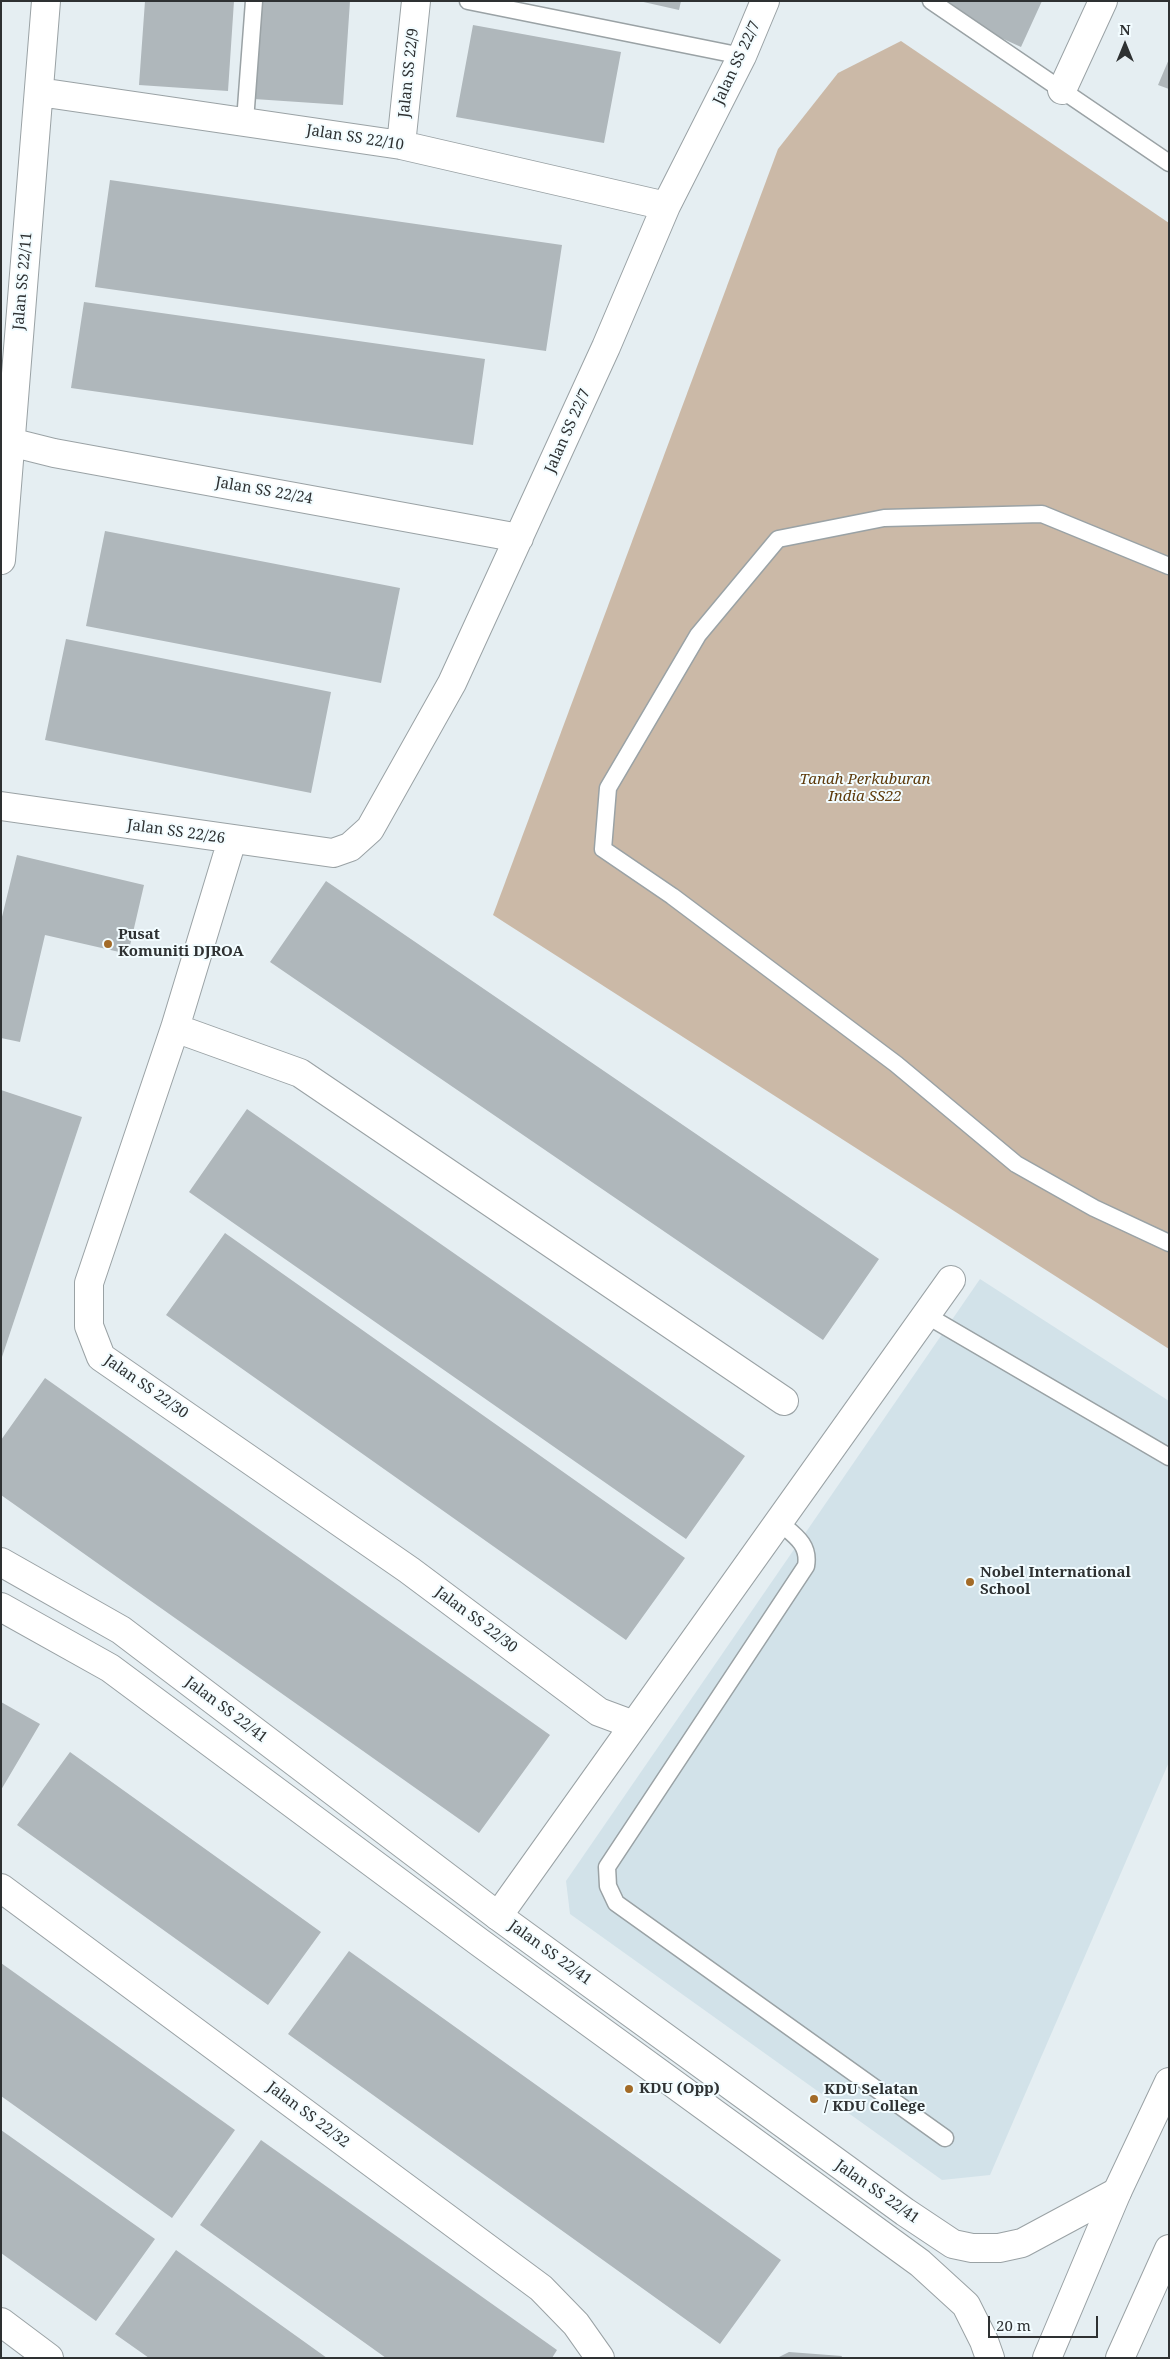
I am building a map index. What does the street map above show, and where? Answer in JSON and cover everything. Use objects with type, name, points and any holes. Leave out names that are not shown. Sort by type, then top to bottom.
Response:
[{"type":"main road","name":"Jalan SS 22/11","points":[[1,560],[10,442],[11,306],[39,92],[46,1]]},
{"type":"main road","name":"Jalan SS 22/9","points":[[401,145],[416,1]]},
{"type":"main road","name":"Jalan SS 22/7","points":[[350,847],[370,829],[452,683],[606,347],[666,206],[742,56],[765,1]]},
{"type":"main road","points":[[1062,90],[1104,1]]},
{"type":"main road","name":"Jalan SS 22/10","points":[[39,92],[401,145],[666,206]]},
{"type":"main road","name":"Jalan SS 22/24","points":[[10,442],[54,453],[519,538]]},
{"type":"main road","name":"Jalan SS 22/26","points":[[1,806],[333,854],[350,847]]},
{"type":"main road","name":"Jalan SS 22/30","points":[[232,840],[176,1028],[90,1283],[90,1326],[100,1357],[409,1570],[599,1712],[634,1725]]},
{"type":"main road","points":[[176,1028],[300,1073],[784,1401]]},
{"type":"main road","points":[[498,1916],[952,1280]]},
{"type":"main road","name":"Jalan SS 22/41","points":[[1,1562],[121,1630],[498,1916],[897,2207],[953,2244],[972,2248],[999,2248],[1022,2243],[1117,2192]]},
{"type":"main road","name":"Jalan SS 22/41","points":[[1,1607],[110,1668],[479,1942],[920,2263],[966,2305],[984,2341],[990,2358]]},
{"type":"main road","name":"Jalan SS 22/32","points":[[1,1888],[541,2288],[576,2324],[600,2358]]},
{"type":"main road","points":[[1047,2358],[1117,2192],[1169,2082]]},
{"type":"main road","points":[[1120,2358],[1169,2249]]},
{"type":"main road","points":[[1,2322],[49,2358]]},
{"type":"lane","points":[[245,121],[254,1]]},
{"type":"lane","points":[[468,1],[742,56]]},
{"type":"lane","points":[[931,1],[1169,163]]},
{"type":"lane","points":[[1169,566],[1042,514],[884,518],[778,539],[698,635],[608,788],[603,849],[672,896],[896,1064],[1016,1164],[1094,1208],[1169,1243]]},
{"type":"lane","points":[[926,1315],[1169,1457]]},
{"type":"lane","points":[[779,1522],[804,1544],[808,1556],[806,1566],[607,1867],[608,1886],[616,1903],[945,2138]]},
{"type":"shaded area","name":"Nobel International School","points":[[980,1279],[1169,1401],[1169,1762],[990,2175],[942,2180],[570,1914],[566,1881]]},
{"type":"green space","name":"Tanah Perkuburan India SS22","points":[[901,41],[1169,223],[1169,1349],[493,915],[778,149],[838,73]]},
{"type":"building","points":[[145,1],[234,1],[228,91],[139,85]]},
{"type":"building","points":[[261,1],[350,1],[343,105],[254,99]]},
{"type":"building","points":[[639,1],[681,1],[679,10]]},
{"type":"building","points":[[946,1],[1042,1],[1021,47],[942,11]]},
{"type":"building","points":[[473,25],[621,52],[604,143],[456,117]]},
{"type":"building","points":[[1169,59],[1169,89],[1158,85]]},
{"type":"building","points":[[110,180],[562,245],[546,351],[95,287]]},
{"type":"building","points":[[84,302],[485,359],[473,445],[71,388]]},
{"type":"building","points":[[105,531],[400,588],[381,683],[86,626]]},
{"type":"building","points":[[66,639],[331,692],[311,793],[45,740]]},
{"type":"building","name":"Pusat Komuniti DJROA","points":[[17,855],[144,885],[128,954],[45,935],[20,1042],[1,1038],[1,921]]},
{"type":"building","points":[[326,881],[879,1259],[823,1340],[270,962]]},
{"type":"building","points":[[1,1090],[82,1117],[2,1357],[1,1357]]},
{"type":"building","points":[[247,1109],[745,1456],[686,1539],[189,1192]]},
{"type":"building","points":[[225,1233],[685,1558],[626,1640],[166,1315]]},
{"type":"building","points":[[45,1378],[550,1735],[479,1833],[1,1495],[1,1440]]},
{"type":"building","points":[[1,1702],[40,1724],[1,1790]]},
{"type":"building","points":[[70,1752],[321,1932],[268,2005],[17,1825]]},
{"type":"building","points":[[349,1951],[781,2260],[720,2344],[288,2034]]},
{"type":"building","points":[[1,1963],[235,2130],[172,2218],[1,2096]]},
{"type":"building","points":[[1,2130],[155,2239],[96,2321],[1,2253]]},
{"type":"building","points":[[261,2140],[557,2350],[552,2358],[386,2358],[200,2225]]},
{"type":"building","points":[[176,2250],[327,2358],[149,2358],[115,2334]]},
{"type":"building","points":[[789,2352],[842,2356],[841,2358],[777,2358]]},
{"type":"place","name":"Pusat Komuniti DJROA","points":[[108,944]]},
{"type":"place","name":"Nobel International School","points":[[970,1582]]},
{"type":"place","name":"KDU (Opp)","points":[[629,2089]]},
{"type":"place","name":"KDU Selatan / KDU College","points":[[814,2099]]}]
